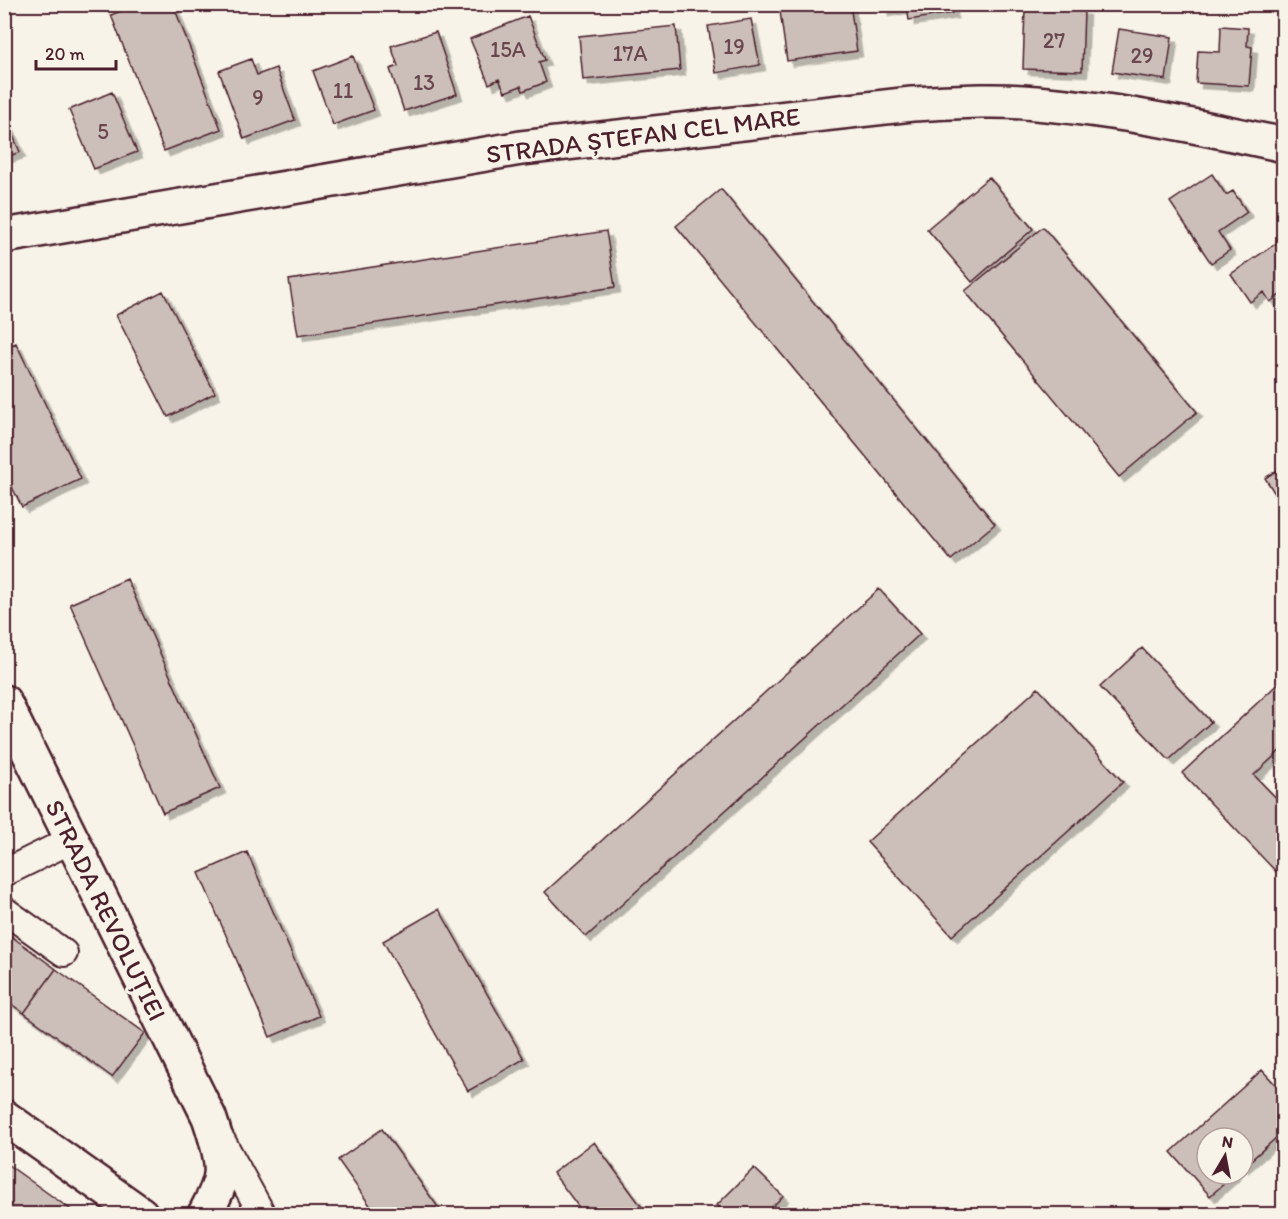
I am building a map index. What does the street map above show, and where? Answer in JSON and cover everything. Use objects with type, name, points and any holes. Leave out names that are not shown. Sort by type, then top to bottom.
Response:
[{"type":"main road","name":"STRADA ȘTEFAN CEL MARE","points":[[4,236],[521,148],[912,104],[998,101],[1093,108],[1180,123],[1284,145]]},
{"type":"main road","name":"STRADA REVOLUȚIEI","points":[[4,702],[209,1117],[222,1172],[205,1215]]},
{"type":"main road","points":[[4,1117],[141,1215]]},
{"type":"street","points":[[4,873],[71,840]]},
{"type":"street","points":[[4,910],[64,953]]},
{"type":"street","name":"STRADA REVOLUȚIEI","points":[[209,1117],[262,1215]]},
{"type":"building","points":[[138,4],[173,4],[221,129],[164,151],[111,15]]},
{"type":"building","points":[[779,4],[850,4],[857,51],[787,61]]},
{"type":"building","points":[[882,4],[952,4],[952,13],[909,20],[907,7],[883,11]]},
{"type":"building","points":[[1025,8],[1084,10],[1082,71],[1023,69]]},
{"type":"building","points":[[528,16],[545,60],[539,62],[546,82],[523,91],[521,86],[505,92],[499,79],[489,84],[470,39]]},
{"type":"building","points":[[751,19],[760,65],[716,73],[708,26]]},
{"type":"building","points":[[676,26],[680,70],[583,80],[579,36]]},
{"type":"building","points":[[1221,26],[1248,28],[1247,46],[1252,47],[1249,86],[1196,83],[1198,51],[1220,52]]},
{"type":"building","points":[[1119,29],[1172,37],[1166,80],[1112,72]]},
{"type":"building","points":[[436,32],[457,94],[404,111],[390,69],[398,66],[391,46]]},
{"type":"building","points":[[353,56],[374,110],[333,125],[313,71]]},
{"type":"building","points":[[251,59],[257,75],[276,68],[295,120],[244,139],[219,71]]},
{"type":"building","points":[[112,92],[137,152],[94,169],[69,110]]},
{"type":"building","points":[[4,114],[20,152],[4,158]]},
{"type":"building","points":[[1212,174],[1226,195],[1233,191],[1247,212],[1218,232],[1230,250],[1211,263],[1170,202]]},
{"type":"building","points":[[989,177],[1033,229],[972,282],[927,229]]},
{"type":"building","points":[[721,189],[995,524],[951,560],[676,226]]},
{"type":"building","points":[[1043,227],[1197,412],[1119,477],[965,291]]},
{"type":"building","points":[[606,231],[615,287],[298,335],[289,280]]},
{"type":"building","points":[[1284,238],[1284,292],[1270,302],[1264,292],[1250,302],[1231,274]]},
{"type":"building","points":[[163,291],[215,393],[168,417],[116,315]]},
{"type":"building","points":[[16,343],[81,479],[22,507],[4,471],[4,348]]},
{"type":"building","points":[[1284,466],[1284,508],[1265,478]]},
{"type":"building","points":[[127,579],[220,788],[163,813],[70,604]]},
{"type":"building","points":[[879,589],[920,634],[586,937],[545,892]]},
{"type":"building","points":[[1142,648],[1211,722],[1169,760],[1100,687]]},
{"type":"building","points":[[1284,678],[1284,747],[1254,775],[1284,806],[1284,880],[1182,773]]},
{"type":"building","points":[[1038,688],[1123,782],[952,936],[867,842]]},
{"type":"building","points":[[247,852],[319,1016],[270,1037],[199,873]]},
{"type":"building","points":[[439,909],[524,1059],[468,1091],[383,941]]},
{"type":"building","points":[[4,931],[56,969],[24,1013],[4,999]]},
{"type":"building","points":[[56,969],[145,1033],[112,1077],[24,1013]]},
{"type":"building","points":[[1262,1070],[1284,1094],[1284,1131],[1255,1156],[1255,1126],[1200,1126]]},
{"type":"building","points":[[382,1129],[443,1214],[376,1214],[338,1160]]},
{"type":"building","points":[[1195,1130],[1195,1179],[1171,1152]]},
{"type":"building","points":[[594,1142],[647,1214],[584,1214],[553,1173]]},
{"type":"building","points":[[4,1162],[77,1214],[4,1214]]},
{"type":"building","points":[[754,1168],[783,1196],[765,1214],[726,1214],[717,1205]]},
{"type":"building","points":[[1201,1186],[1221,1186],[1210,1196]]}]
